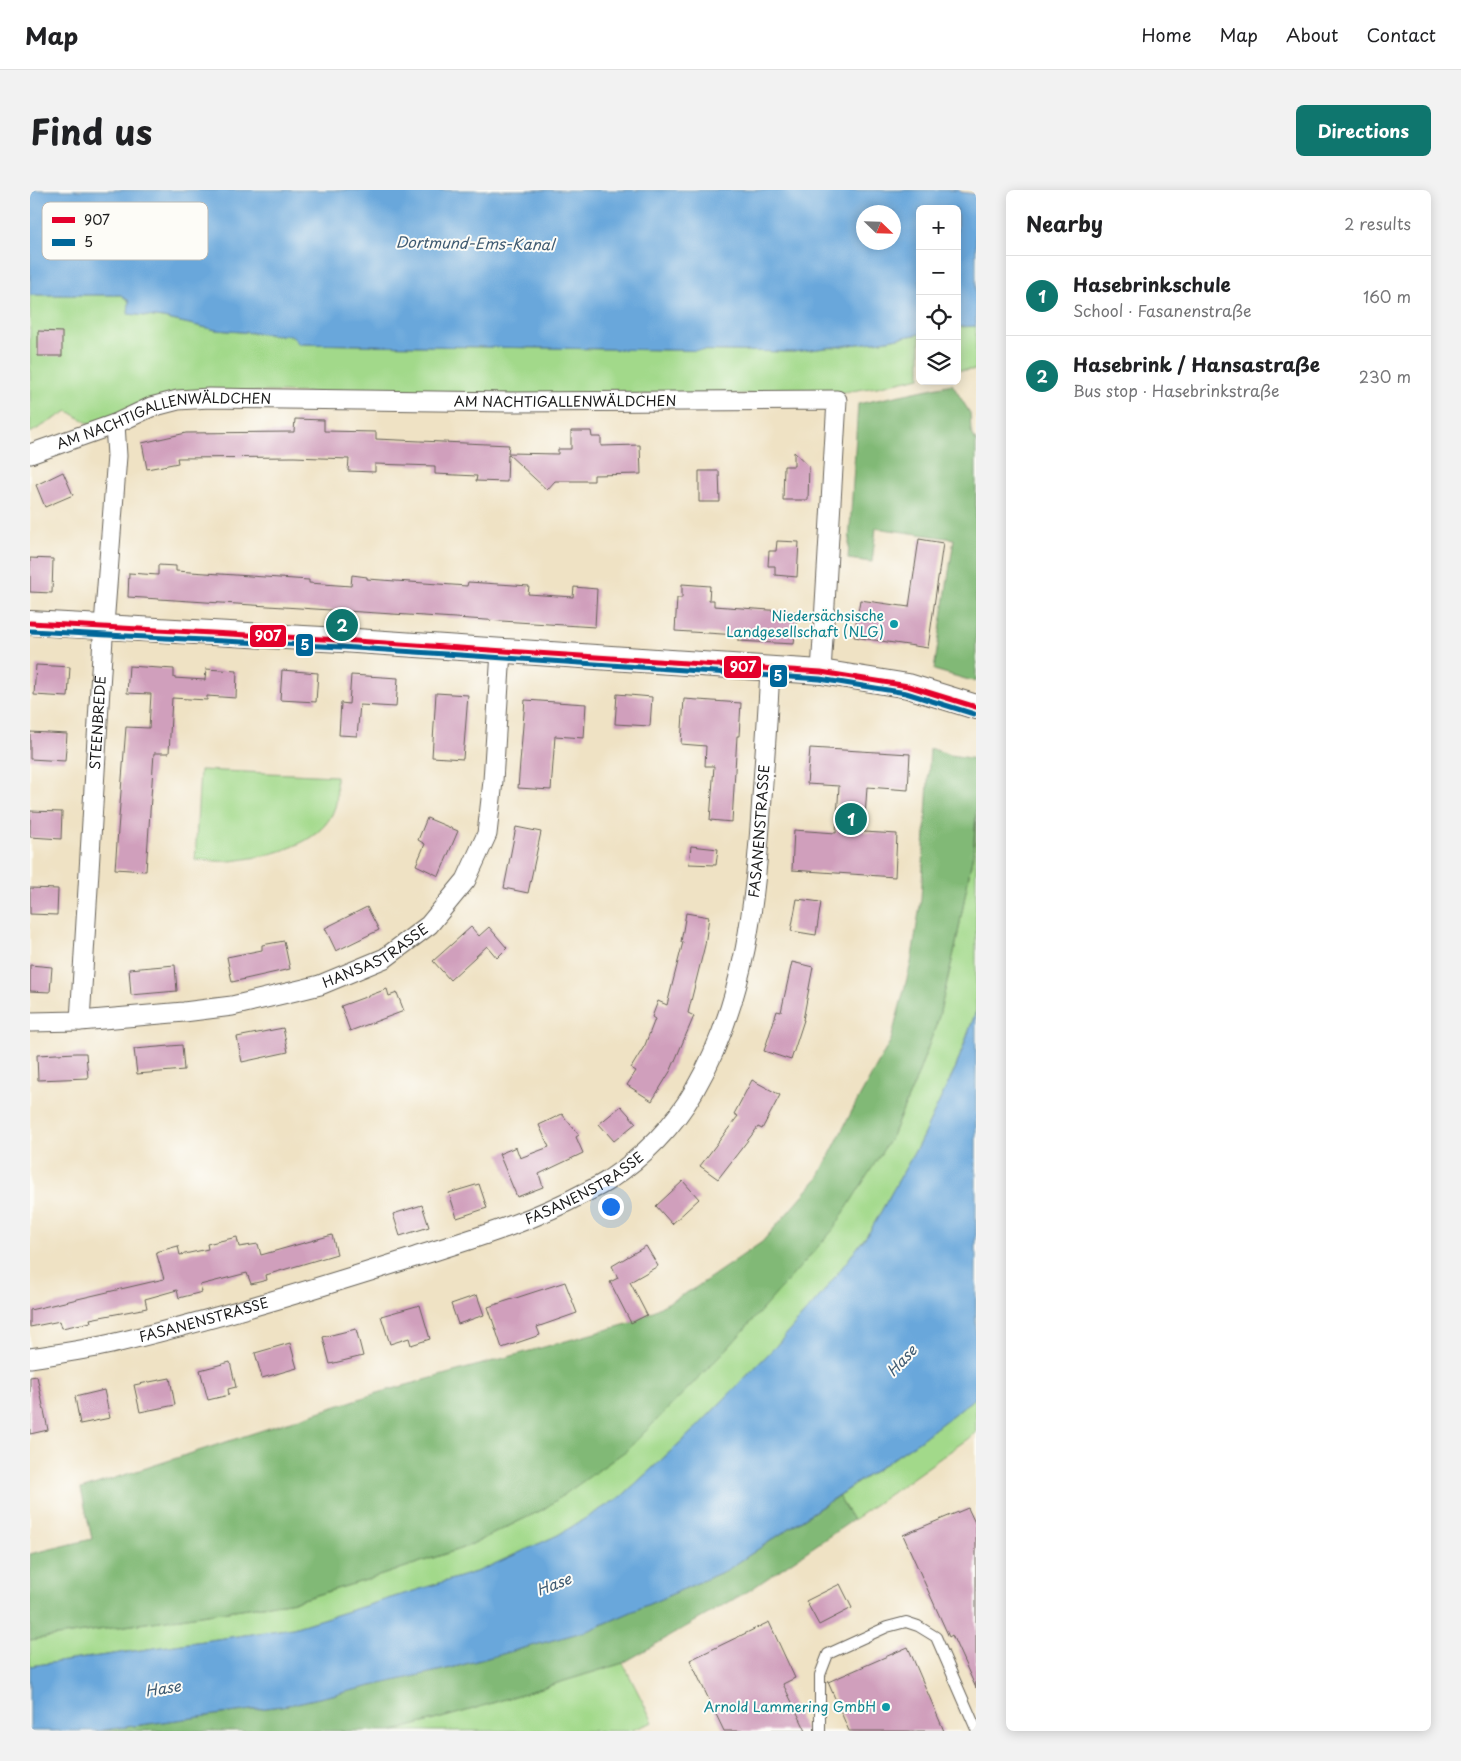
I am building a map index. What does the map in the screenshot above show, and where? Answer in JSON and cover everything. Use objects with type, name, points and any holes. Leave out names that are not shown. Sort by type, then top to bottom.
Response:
[{"type":"street","name":"AM NACHTIGALLENWÄLDCHEN","points":[[30,454],[115,424],[150,407],[178,400],[209,398],[511,402],[837,400],[822,672]]},
{"type":"street","name":"STEENBREDE","points":[[80,1021],[104,626],[117,456],[115,424]]},
{"type":"street","points":[[30,623],[104,626],[822,672],[908,686],[976,707]]},
{"type":"street","name":"HANSASTRASSE","points":[[30,1022],[80,1021],[232,1006],[320,985],[385,958],[429,925],[466,880],[487,834],[493,780],[501,651]]},
{"type":"street","name":"FASANENSTRASSE","points":[[30,1358],[108,1344],[195,1322],[389,1265],[486,1234],[558,1207],[609,1180],[649,1147],[675,1119],[694,1091],[715,1047],[742,970],[756,886],[770,669]]},
{"type":"lane","points":[[820,1731],[820,1675],[828,1654],[887,1627],[906,1622],[918,1626],[936,1637],[976,1729]]},
{"type":"green space","points":[[30,295],[121,295],[129,301],[129,314],[163,318],[216,330],[292,336],[299,344],[793,352],[916,335],[916,378],[877,387],[838,393],[511,396],[208,391],[91,425],[68,411],[30,433]]},
{"type":"green space","points":[[976,326],[976,370],[961,370],[961,327]]},
{"type":"green space","points":[[953,385],[970,413],[971,431],[976,441],[976,682],[934,670],[954,539],[876,528],[872,562],[848,559],[858,404]]},
{"type":"green space","points":[[930,748],[950,755],[976,759],[976,814],[973,853],[956,944],[938,1020],[892,1136],[833,1230],[728,1348],[627,1450],[544,1509],[466,1547],[370,1579],[296,1601],[30,1640],[30,1554],[92,1539],[81,1489],[374,1394],[631,1323],[695,1288],[762,1242],[818,1178],[891,1040],[911,963],[921,899]]},
{"type":"green space","points":[[200,770],[336,776],[337,796],[335,807],[329,820],[319,831],[292,847],[244,859],[226,861],[195,860]]},
{"type":"green space","points":[[976,814],[976,1011],[956,1067],[919,1144],[870,1231],[821,1295],[776,1346],[697,1427],[622,1496],[558,1535],[479,1571],[293,1628],[30,1666],[30,1640],[296,1601],[466,1547],[544,1509],[892,1136],[938,1020],[956,944],[973,853]]},
{"type":"green space","points":[[976,1397],[976,1433],[853,1520],[838,1496],[919,1441]]},
{"type":"green space","points":[[838,1496],[853,1520],[750,1590],[623,1663],[394,1731],[96,1731],[288,1705],[451,1668],[590,1630],[727,1570]]},
{"type":"green space","points":[[623,1663],[653,1722],[630,1731],[394,1731],[463,1712]]},
{"type":"water","name":"Dortmund-Ems-Kanal","points":[[30,190],[959,190],[976,194],[976,326],[961,327],[961,205],[916,205],[916,335],[882,341],[793,352],[299,344],[292,336],[216,330],[163,318],[128,314],[129,301],[121,295],[30,295]]},
{"type":"water","name":"Hase","points":[[976,1011],[976,1397],[919,1441],[727,1570],[590,1630],[451,1668],[288,1705],[96,1731],[30,1731],[30,1666],[293,1628],[479,1571],[558,1535],[622,1496],[697,1427],[776,1346],[821,1295],[870,1231],[919,1144],[956,1067]]},
{"type":"building","points":[[38,331],[62,332],[62,356],[38,356]]},
{"type":"building","points":[[295,419],[324,420],[324,431],[376,432],[376,439],[509,445],[508,453],[558,454],[558,449],[571,449],[571,431],[591,431],[592,437],[601,437],[601,446],[640,445],[641,474],[594,475],[594,481],[555,481],[547,490],[508,454],[507,482],[476,481],[477,476],[435,474],[435,466],[375,464],[375,472],[348,471],[349,459],[294,457],[177,458],[178,463],[147,469],[142,443],[186,433],[294,432]]},
{"type":"building","points":[[794,452],[809,466],[808,500],[783,500],[784,466],[794,466]]},
{"type":"building","points":[[699,471],[719,471],[720,502],[699,502]]},
{"type":"building","points":[[63,472],[73,495],[45,507],[36,485]]},
{"type":"building","name":"Niedersächsische Landgesellschaft (NLG)","points":[[919,539],[943,543],[928,648],[854,637],[860,600],[909,607]]},
{"type":"building","points":[[777,541],[799,542],[797,577],[775,575],[775,566],[768,566],[769,551],[776,551]]},
{"type":"building","points":[[30,558],[53,559],[52,593],[30,592]]},
{"type":"building","points":[[158,565],[176,566],[176,571],[309,580],[309,583],[351,586],[352,575],[367,577],[367,579],[467,586],[468,582],[529,586],[528,594],[573,597],[574,587],[597,589],[595,627],[128,597],[129,573],[158,575]]},
{"type":"building","points":[[682,584],[710,586],[709,600],[714,600],[714,606],[797,612],[794,644],[738,641],[738,635],[675,631],[677,598],[682,598]]},
{"type":"building","points":[[36,665],[70,667],[68,697],[34,695]]},
{"type":"building","points":[[129,666],[174,669],[174,678],[205,680],[206,669],[237,671],[236,698],[207,696],[207,700],[172,698],[169,753],[154,753],[146,871],[115,869],[126,727],[149,728],[151,694],[127,693]]},
{"type":"building","points":[[282,670],[318,673],[316,702],[280,700]]},
{"type":"building","points":[[351,675],[398,678],[396,707],[360,705],[357,736],[339,735],[341,703],[349,704]]},
{"type":"building","points":[[436,693],[468,695],[463,759],[432,757]]},
{"type":"building","points":[[617,694],[652,697],[650,726],[615,724]]},
{"type":"building","points":[[684,699],[741,703],[732,822],[710,820],[714,766],[705,766],[706,746],[681,744]]},
{"type":"building","points":[[525,700],[586,704],[584,738],[555,736],[551,790],[518,788]]},
{"type":"building","points":[[30,732],[67,734],[65,761],[30,759]]},
{"type":"building","points":[[810,748],[910,754],[908,790],[867,787],[864,832],[897,834],[895,877],[792,870],[794,830],[836,833],[839,786],[807,784]]},
{"type":"building","points":[[30,811],[62,812],[61,839],[30,837]]},
{"type":"building","points":[[427,818],[458,831],[439,876],[416,865],[425,844],[418,840]]},
{"type":"building","points":[[516,827],[541,832],[528,893],[504,888]]},
{"type":"building","points":[[691,846],[718,849],[716,865],[689,864]]},
{"type":"building","points":[[30,888],[58,889],[57,915],[30,914]]},
{"type":"building","points":[[797,899],[821,902],[816,935],[791,931]]},
{"type":"building","points":[[367,907],[379,930],[336,951],[325,928]]},
{"type":"building","points":[[686,913],[709,917],[705,945],[688,1013],[694,1016],[671,1070],[652,1101],[627,1085],[636,1071],[631,1068],[645,1045],[655,1019],[652,1017],[658,1001],[667,1005],[683,942],[681,942]]},
{"type":"building","points":[[471,927],[479,936],[489,927],[507,948],[497,958],[487,946],[450,980],[433,961]]},
{"type":"building","points":[[284,941],[290,969],[232,982],[227,957],[262,950],[262,945]]},
{"type":"building","points":[[792,962],[813,967],[804,1020],[791,1060],[764,1051],[777,1011],[781,1012]]},
{"type":"building","points":[[30,965],[52,967],[50,992],[30,991]]},
{"type":"building","points":[[175,965],[177,991],[131,995],[129,969]]},
{"type":"building","points":[[387,989],[389,996],[397,993],[404,1011],[350,1031],[341,1006]]},
{"type":"building","points":[[283,1028],[288,1052],[242,1062],[237,1037]]},
{"type":"building","points":[[182,1045],[184,1070],[137,1074],[134,1049]]},
{"type":"building","points":[[86,1053],[88,1078],[38,1080],[37,1055]]},
{"type":"building","points":[[752,1080],[780,1095],[762,1129],[758,1127],[718,1179],[700,1166],[738,1116],[734,1114]]},
{"type":"building","points":[[621,1106],[636,1123],[614,1141],[599,1124]]},
{"type":"building","points":[[562,1114],[579,1135],[576,1137],[583,1153],[539,1174],[543,1187],[517,1197],[499,1154],[516,1147],[520,1158],[549,1147],[539,1125]]},
{"type":"building","points":[[683,1181],[699,1199],[672,1224],[656,1206]]},
{"type":"building","points":[[479,1184],[487,1208],[457,1218],[449,1193]]},
{"type":"building","points":[[422,1205],[429,1227],[400,1236],[393,1214]]},
{"type":"building","points":[[332,1235],[337,1254],[266,1275],[267,1280],[251,1284],[247,1273],[200,1285],[202,1292],[179,1298],[177,1290],[145,1299],[147,1308],[90,1319],[91,1322],[62,1328],[60,1321],[30,1327],[30,1310],[164,1279],[156,1252],[178,1246],[180,1255],[208,1249],[207,1244],[237,1237],[239,1247],[258,1244],[261,1255]]},
{"type":"building","points":[[646,1246],[658,1266],[630,1282],[647,1315],[631,1323],[610,1282],[618,1278],[612,1266]]},
{"type":"building","points":[[565,1282],[577,1313],[537,1327],[540,1335],[502,1348],[488,1307]]},
{"type":"building","points":[[477,1295],[484,1315],[458,1324],[451,1304]]},
{"type":"building","points":[[420,1305],[430,1339],[411,1345],[409,1338],[390,1344],[381,1316]]},
{"type":"building","points":[[356,1329],[363,1356],[330,1364],[323,1337]]},
{"type":"building","points":[[290,1343],[297,1368],[262,1378],[255,1353]]},
{"type":"building","points":[[230,1362],[236,1387],[228,1389],[229,1395],[208,1400],[200,1370]]},
{"type":"building","points":[[37,1376],[48,1430],[30,1434],[30,1377]]},
{"type":"building","points":[[170,1378],[175,1405],[140,1412],[134,1385]]},
{"type":"building","points":[[104,1390],[110,1418],[80,1424],[75,1397]]},
{"type":"building","points":[[968,1508],[976,1525],[976,1688],[952,1635],[949,1637],[903,1535]]},
{"type":"building","points":[[840,1584],[852,1608],[819,1625],[806,1601]]},
{"type":"building","points":[[769,1622],[795,1678],[783,1684],[806,1731],[724,1731],[690,1660]]},
{"type":"building","name":"Arnold Lammering GmbH","points":[[908,1647],[944,1731],[849,1731],[828,1682]]},
{"type":"transit line","name":"907","points":[[30,623],[341,640],[821,672],[908,686],[976,707]]},
{"type":"transit line","name":"5","points":[[30,631],[341,647],[820,679],[906,693],[974,714]]},
{"type":"place","name":"Niedersächsische Landgesellschaft (NLG)","points":[[894,624]]},
{"type":"place","name":"Hasebrink / Hansastraße","points":[[342,625]]},
{"type":"place","name":"Hasebrinkschule","points":[[851,819]]},
{"type":"place","name":"Arnold Lammering GmbH","points":[[886,1707]]}]
